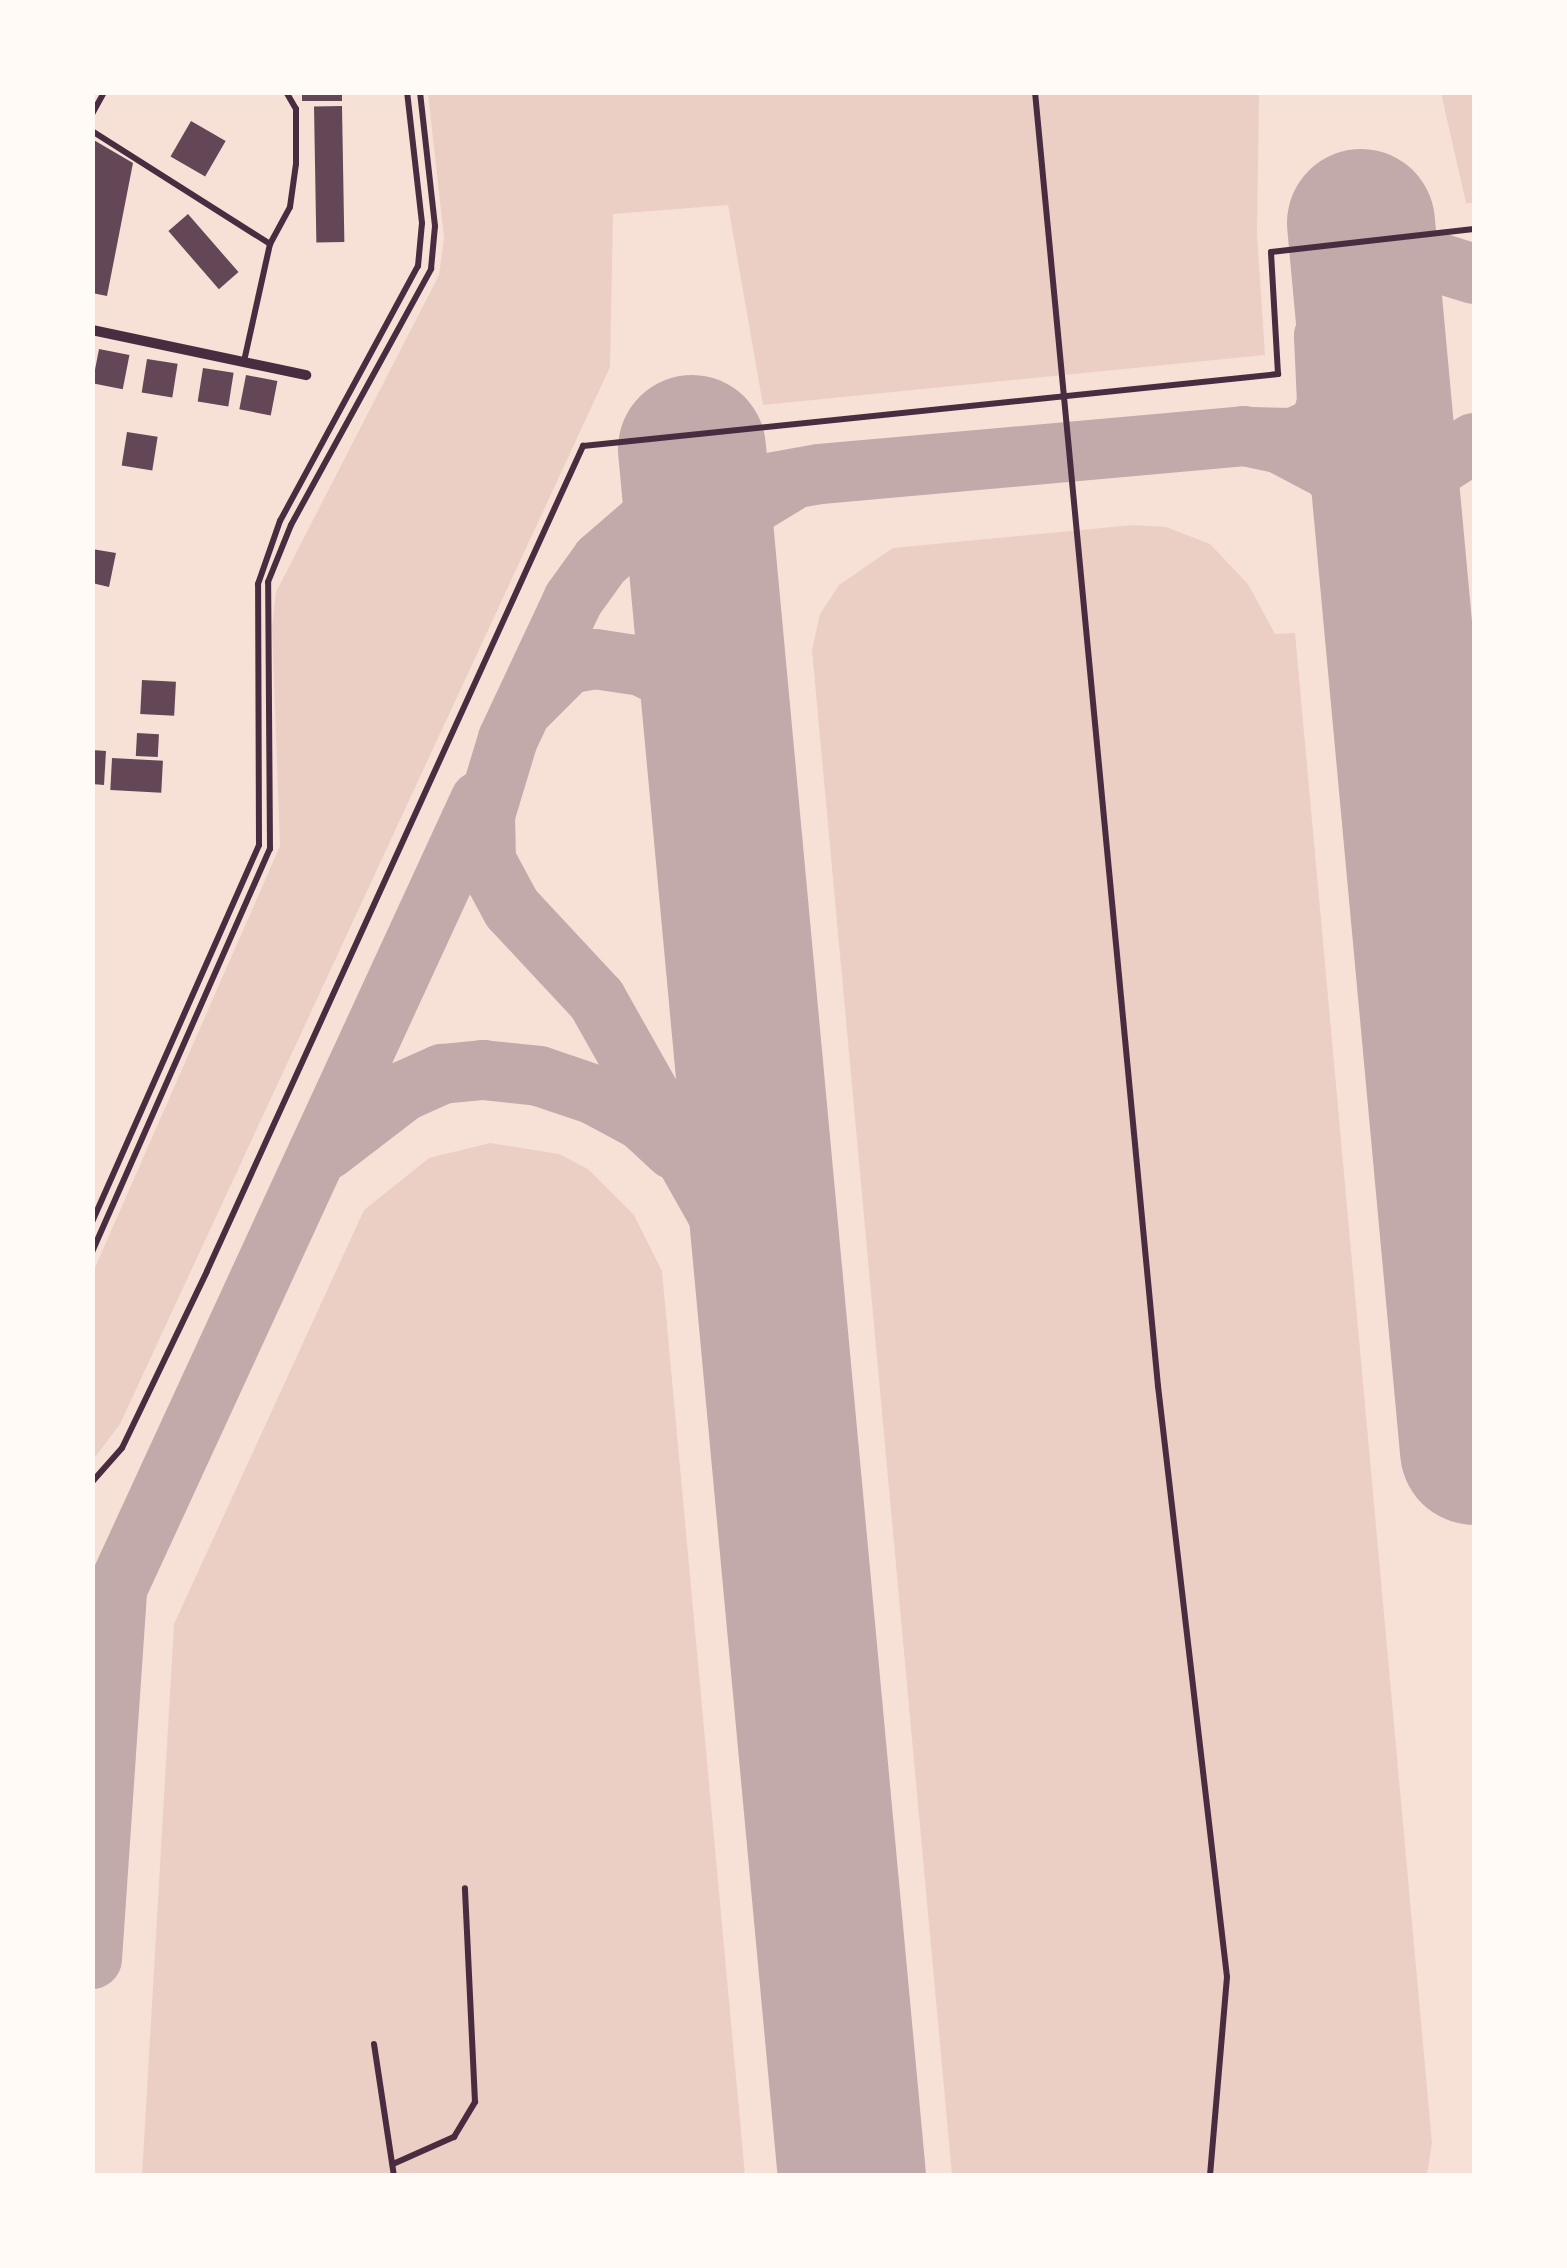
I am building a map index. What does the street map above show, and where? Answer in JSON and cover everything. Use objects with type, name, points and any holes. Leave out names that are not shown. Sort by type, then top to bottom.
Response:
[{"type":"street","points":[[92,330],[306,375]]},
{"type":"lane","points":[[92,114],[104,92]]},
{"type":"lane","points":[[244,361],[270,244],[290,207],[296,164],[296,108],[286,92]]},
{"type":"lane","points":[[92,1222],[259,845],[258,584],[280,521],[418,266],[422,234],[407,92]]},
{"type":"lane","points":[[92,1252],[270,849],[268,582],[291,525],[431,269],[435,226],[420,92]]},
{"type":"lane","points":[[1035,92],[1158,1386],[1227,1977],[1210,2176]]},
{"type":"lane","points":[[92,131],[270,244]]},
{"type":"lane","points":[[92,1482],[122,1448],[207,1271],[583,446],[1278,374],[1270,252],[1474,229]]},
{"type":"lane","points":[[393,2164],[454,2137],[475,2102],[465,1888]]},
{"type":"lane","points":[[374,2044],[394,2176]]},
{"type":"shaded area","points":[[428,93],[1259,93],[1257,234],[1265,355],[763,405],[728,205],[613,214],[610,367],[120,1424],[93,1460],[93,1272],[280,846],[272,627],[276,592],[439,275],[444,238]]},
{"type":"shaded area","points":[[1441,93],[1474,93],[1474,203],[1466,203]]},
{"type":"shaded area","points":[[1133,525],[1166,527],[1210,544],[1248,584],[1275,634],[1295,633],[1432,2143],[1427,2175],[952,2175],[812,650],[820,614],[839,585],[893,548]]},
{"type":"shaded area","points":[[490,1143],[559,1154],[588,1169],[634,1215],[662,1271],[745,2175],[142,2176],[174,1624],[364,1210],[429,1158]]},
{"type":"building","points":[[302,92],[342,92],[342,101],[302,101]]},
{"type":"building","points":[[314,106],[342,106],[344,242],[316,242]]},
{"type":"building","points":[[191,121],[226,141],[205,177],[170,157]]},
{"type":"building","points":[[92,139],[133,163],[107,296],[92,293]]},
{"type":"building","points":[[188,214],[239,272],[219,289],[168,231]]},
{"type":"building","points":[[99,349],[129,355],[123,389],[92,383]]},
{"type":"building","points":[[147,359],[178,364],[172,397],[142,393]]},
{"type":"building","points":[[203,368],[234,373],[228,406],[198,402]]},
{"type":"building","points":[[246,375],[277,381],[271,415],[239,409]]},
{"type":"building","points":[[127,432],[158,437],[152,470],[122,466]]},
{"type":"building","points":[[92,549],[116,553],[109,587],[92,583]]},
{"type":"building","points":[[142,680],[176,682],[174,716],[140,714]]},
{"type":"building","points":[[137,733],[159,734],[158,757],[136,756]]},
{"type":"building","points":[[92,750],[106,751],[104,785],[92,784]]},
{"type":"building","points":[[112,758],[163,761],[161,793],[110,790]]},
{"type":"taxiway","points":[[1251,437],[1294,438],[1320,426],[1327,403],[1324,336],[1343,299],[1366,276],[1401,261],[1426,259],[1474,274]]},
{"type":"taxiway","points":[[771,1309],[597,1000],[512,909],[486,861],[485,815],[508,739],[573,600],[601,561],[653,516],[696,496],[820,474],[1244,436],[1281,444],[1330,470],[1372,520],[1394,583]]},
{"type":"taxiway","points":[[1330,470],[1364,487],[1399,491],[1474,443]]},
{"type":"taxiway","points":[[708,629],[709,583],[721,545],[753,504],[788,483]]},
{"type":"taxiway","points":[[1398,630],[1474,818]]},
{"type":"taxiway","points":[[527,705],[568,664],[595,659],[642,666],[677,684],[702,708],[722,772]]},
{"type":"taxiway","points":[[92,1959],[117,1589],[480,801]]},
{"type":"taxiway","points":[[327,1150],[404,1091],[442,1074],[483,1070],[539,1076],[595,1095],[643,1121],[674,1150]]},
{"type":"taxiway","points":[[1465,1348],[1474,1267]]},
{"type":"runway","points":[[1361,223],[1474,1451]]},
{"type":"runway","points":[[692,449],[852,2176]]}]
